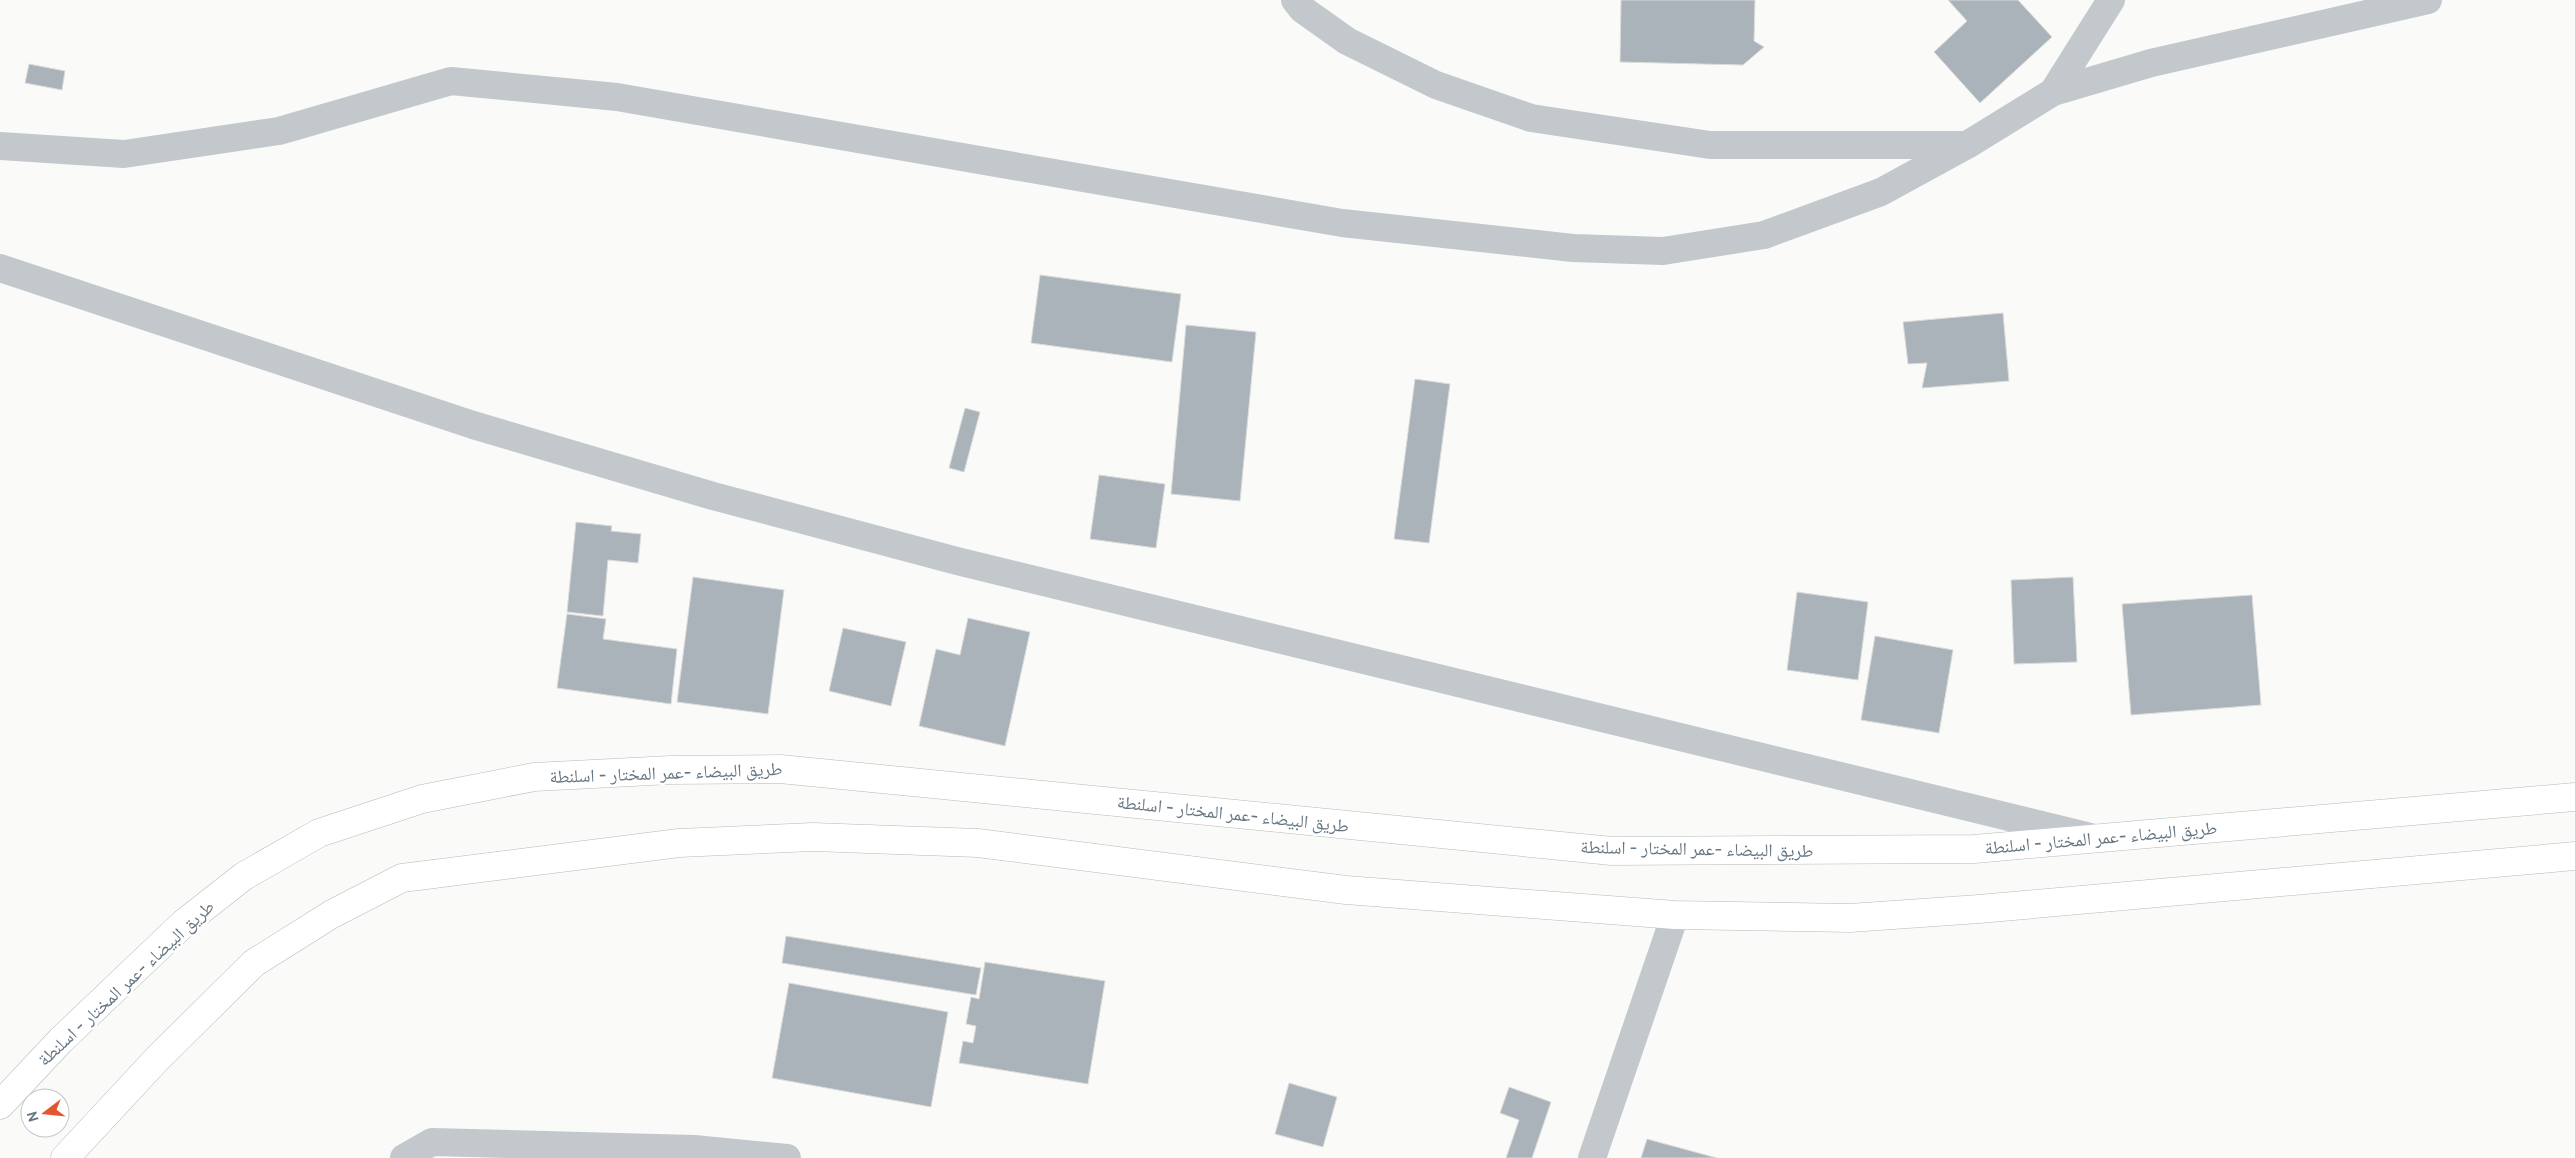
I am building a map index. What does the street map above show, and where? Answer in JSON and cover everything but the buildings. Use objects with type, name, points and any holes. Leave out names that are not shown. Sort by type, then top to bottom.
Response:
[{"type":"main road","name":"طريق البيضاء -عمر المختار - اسلنطة","points":[[0,1105],[61,1040],[184,923],[244,876],[319,833],[422,799],[534,777],[671,770],[780,769],[1612,851],[1974,849],[2575,796]]},
{"type":"main road","points":[[65,1158],[157,1059],[254,963],[332,914],[402,878],[679,843],[813,837],[978,843],[1346,890],[1675,915],[1870,916],[1980,909],[2575,856]]},
{"type":"street","points":[[1295,0],[1302,9],[1347,41],[1436,85],[1531,118],[1710,145],[1967,145]]},
{"type":"street","points":[[2053,92],[2111,0]]},
{"type":"street","points":[[0,146],[124,154],[134,153],[279,131],[451,81],[617,97],[1342,223],[1573,248],[1663,251],[1764,234],[1881,192],[1967,145],[2053,92],[2151,63],[2428,0]]},
{"type":"street","points":[[0,268],[473,425],[713,496],[956,561],[2100,839]]},
{"type":"street","points":[[1592,1158],[1675,915]]},
{"type":"street","points":[[404,1158],[432,1142],[694,1148],[786,1158]]}]
